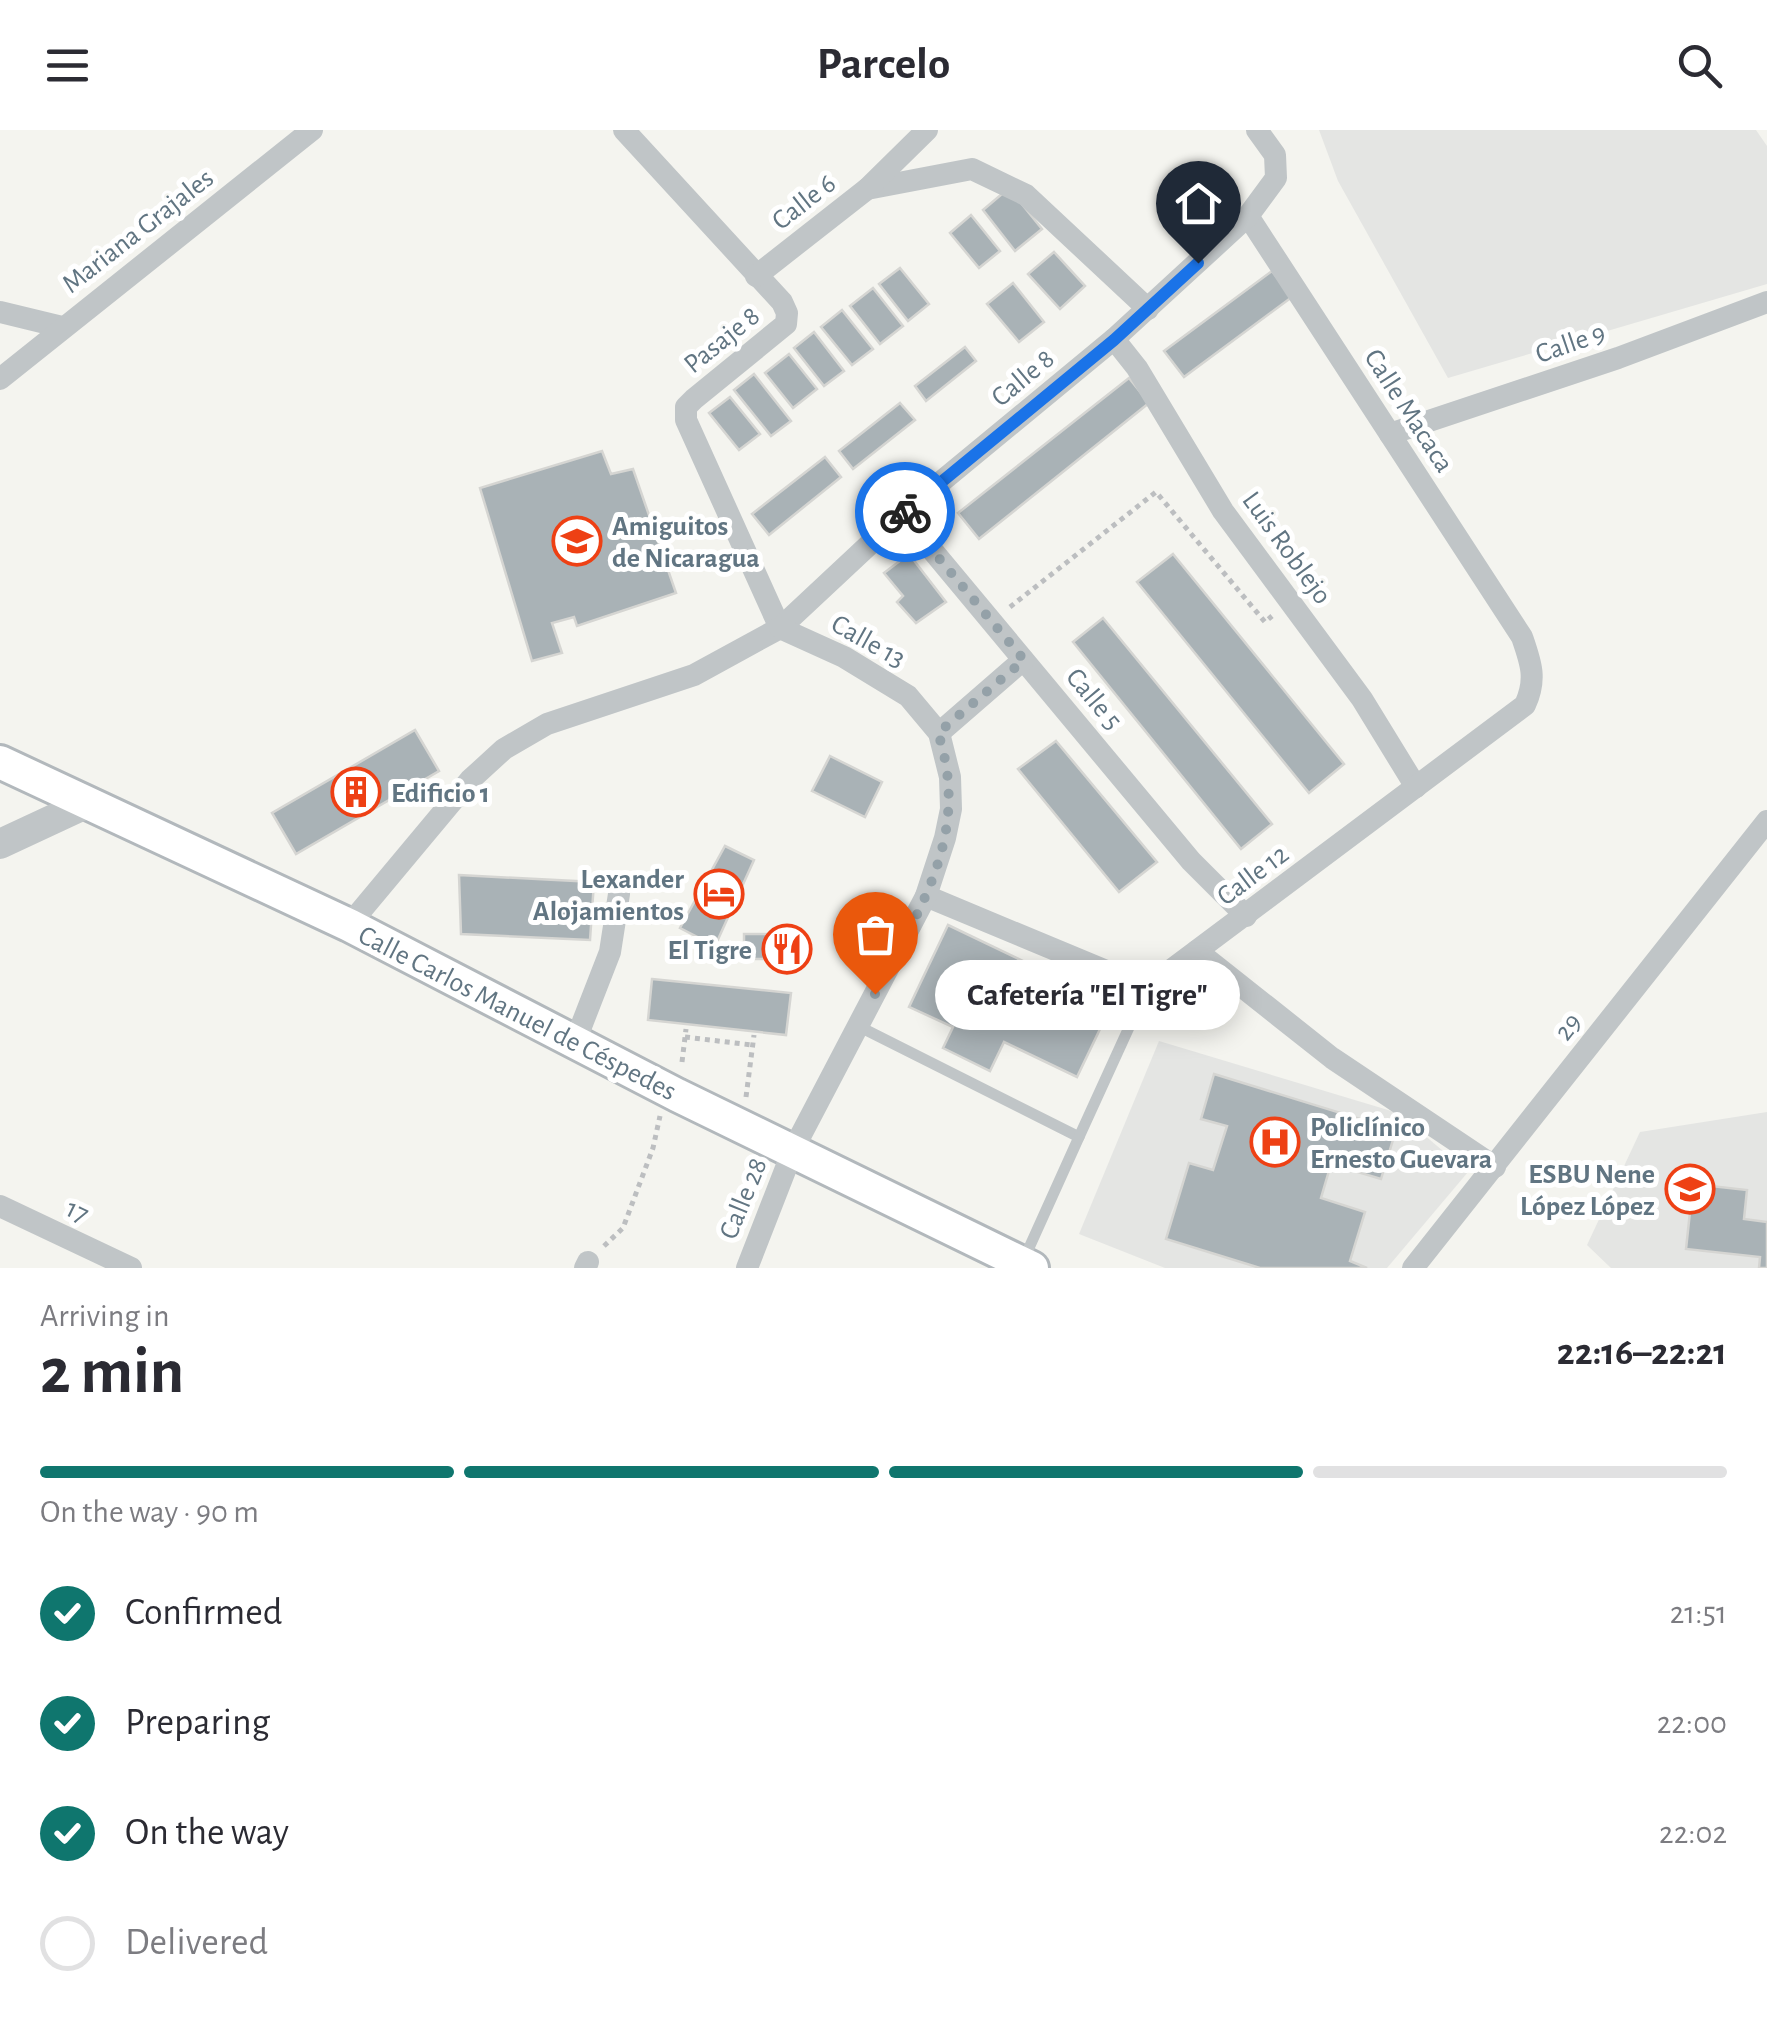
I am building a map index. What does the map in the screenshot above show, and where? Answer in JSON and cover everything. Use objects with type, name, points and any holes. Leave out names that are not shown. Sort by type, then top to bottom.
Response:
[{"type":"main road","name":"Calle Carlos Manuel de Céspedes","points":[[0,762],[348,925],[666,1089],[1027,1266]]},
{"type":"street","name":"Mariana Grajales","points":[[0,379],[312,130]]},
{"type":"street","points":[[624,130],[756,276]]},
{"type":"street","name":"Calle 6","points":[[756,276],[867,189],[927,130]]},
{"type":"street","name":"Calle 8","points":[[348,925],[470,780],[504,749],[547,724],[694,675],[780,628],[902,514],[1114,340],[1248,216],[1276,178],[1275,155],[1257,130]]},
{"type":"street","points":[[867,189],[972,170],[1026,196],[1148,310]]},
{"type":"street","name":"Calle Macaca","points":[[1248,216],[1522,637]]},
{"type":"street","name":"Pasaje 8","points":[[756,276],[782,302],[786,324],[694,399],[686,407],[686,420],[780,628]]},
{"type":"street","name":"Calle 9","points":[[1390,434],[1618,358],[1767,302]]},
{"type":"street","points":[[0,312],[62,327]]},
{"type":"street","name":"Luis Roblejo","points":[[1114,340],[1137,368],[1223,511],[1362,699],[1416,787]]},
{"type":"street","name":"Calle 5","points":[[902,514],[1191,861],[1246,916]]},
{"type":"street","name":"Calle 13","points":[[780,628],[844,656],[908,696],[938,733],[950,777],[951,809],[926,896],[793,1150]]},
{"type":"street","name":"Calle 12","points":[[1147,988],[1524,704],[1532,689],[1534,673],[1522,637]]},
{"type":"street","points":[[938,733],[1024,660]]},
{"type":"street","points":[[0,844],[88,803]]},
{"type":"street","name":"29","points":[[1413,1268],[1767,821]]},
{"type":"street","points":[[575,1042],[610,952],[619,894]]},
{"type":"street","points":[[926,896],[1147,988]]},
{"type":"street","points":[[1196,951],[1332,1058],[1495,1166]]},
{"type":"street","name":"Calle 28","points":[[747,1268],[793,1150]]},
{"type":"street","name":"17","points":[[0,1206],[130,1268]]},
{"type":"lane","points":[[1027,1266],[1079,1137],[1147,988]]},
{"type":"lane","points":[[858,1026],[1079,1137]]},
{"type":"path","points":[[993,620],[1156,492],[1265,622],[1290,601]]},
{"type":"path","points":[[742,1126],[754,1036]]},
{"type":"path","points":[[685,1037],[752,1045]]},
{"type":"path","points":[[586,1265],[623,1228],[653,1148],[666,1089]]},
{"type":"shaded area","points":[[1319,130],[1756,130],[1767,146],[1767,284],[1448,378],[1338,181]]},
{"type":"shaded area","name":"Policlínico Ernesto Guevara","points":[[1159,1041],[1398,1113],[1468,1172],[1387,1268],[1165,1268],[1079,1234]]},
{"type":"shaded area","name":"ESBU Nene López López","points":[[1767,1112],[1767,1268],[1611,1268],[1587,1245],[1640,1132]]},
{"type":"building","points":[[1009,188],[1042,229],[1015,251],[983,210]]},
{"type":"building","points":[[971,215],[1000,251],[979,268],[950,233]]},
{"type":"building","points":[[1054,252],[1085,286],[1060,309],[1028,274]]},
{"type":"building","points":[[900,268],[929,304],[908,321],[879,284]]},
{"type":"building","points":[[1272,271],[1292,297],[1184,377],[1164,351]]},
{"type":"building","points":[[1013,283],[1044,322],[1019,342],[987,304]]},
{"type":"building","points":[[873,288],[903,326],[880,344],[850,306]]},
{"type":"building","points":[[842,310],[873,349],[852,365],[821,327]]},
{"type":"building","points":[[814,332],[844,371],[824,386],[794,348]]},
{"type":"building","points":[[965,347],[976,361],[926,401],[915,386]]},
{"type":"building","points":[[789,354],[817,389],[793,408],[765,373]]},
{"type":"building","points":[[754,374],[791,421],[771,436],[734,390]]},
{"type":"building","points":[[1129,378],[1149,403],[979,539],[958,513]]},
{"type":"building","points":[[730,397],[760,434],[739,450],[709,413]]},
{"type":"building","points":[[900,403],[915,420],[853,469],[839,451]]},
{"type":"building","name":"Amiguitos de Nicaragua","points":[[602,451],[611,474],[633,469],[676,593],[577,626],[574,617],[552,623],[562,653],[532,661],[480,488]]},
{"type":"building","points":[[825,457],[841,477],[769,535],[752,514]]},
{"type":"building","points":[[909,554],[946,602],[916,623],[897,602],[903,596],[884,573]]},
{"type":"building","points":[[1173,554],[1344,764],[1309,793],[1137,582]]},
{"type":"building","points":[[1103,618],[1272,824],[1241,849],[1073,642]]},
{"type":"building","name":"Edificio 1","points":[[415,730],[439,771],[296,854],[272,813]]},
{"type":"building","points":[[1056,741],[1157,862],[1119,892],[1018,769]]},
{"type":"building","points":[[830,756],[882,782],[865,817],[812,791]]},
{"type":"building","name":"Lexander Alojamientos","points":[[725,846],[754,860],[715,946],[680,928]]},
{"type":"building","points":[[459,875],[594,882],[590,940],[461,934]]},
{"type":"building","points":[[948,925],[1112,1004],[1077,1077],[1004,1042],[990,1071],[943,1048],[953,1027],[909,1007]]},
{"type":"building","points":[[744,934],[792,934],[792,959],[744,959]]},
{"type":"building","points":[[652,979],[791,993],[786,1035],[648,1020]]},
{"type":"building","points":[[1214,1074],[1396,1130],[1381,1179],[1331,1164],[1321,1198],[1365,1212],[1350,1261],[1367,1268],[1260,1268],[1166,1239],[1189,1163],[1213,1170],[1227,1126],[1201,1119]]},
{"type":"building","points":[[1693,1184],[1747,1190],[1744,1219],[1767,1222],[1767,1268],[1759,1268],[1760,1257],[1686,1249]]},
{"type":"way so far","points":[[875,994],[926,896],[945,838],[951,809],[950,777],[938,733],[1024,660],[902,514],[905,512]]},
{"type":"place","name":"Amiguitos de Nicaragua","points":[[577,541]]},
{"type":"place","name":"Edificio 1","points":[[356,792]]},
{"type":"place","name":"Lexander Alojamientos","points":[[719,894]]},
{"type":"place","name":"El Tigre","points":[[787,949]]},
{"type":"place","name":"Cafetería \"El Tigre\"","points":[[875,994]]},
{"type":"place","name":"Policlínico Ernesto Guevara","points":[[1275,1142]]},
{"type":"place","name":"ESBU Nene López López","points":[[1690,1189]]},
{"type":"route","points":[[905,512],[1114,340],[1198,263]]}]
